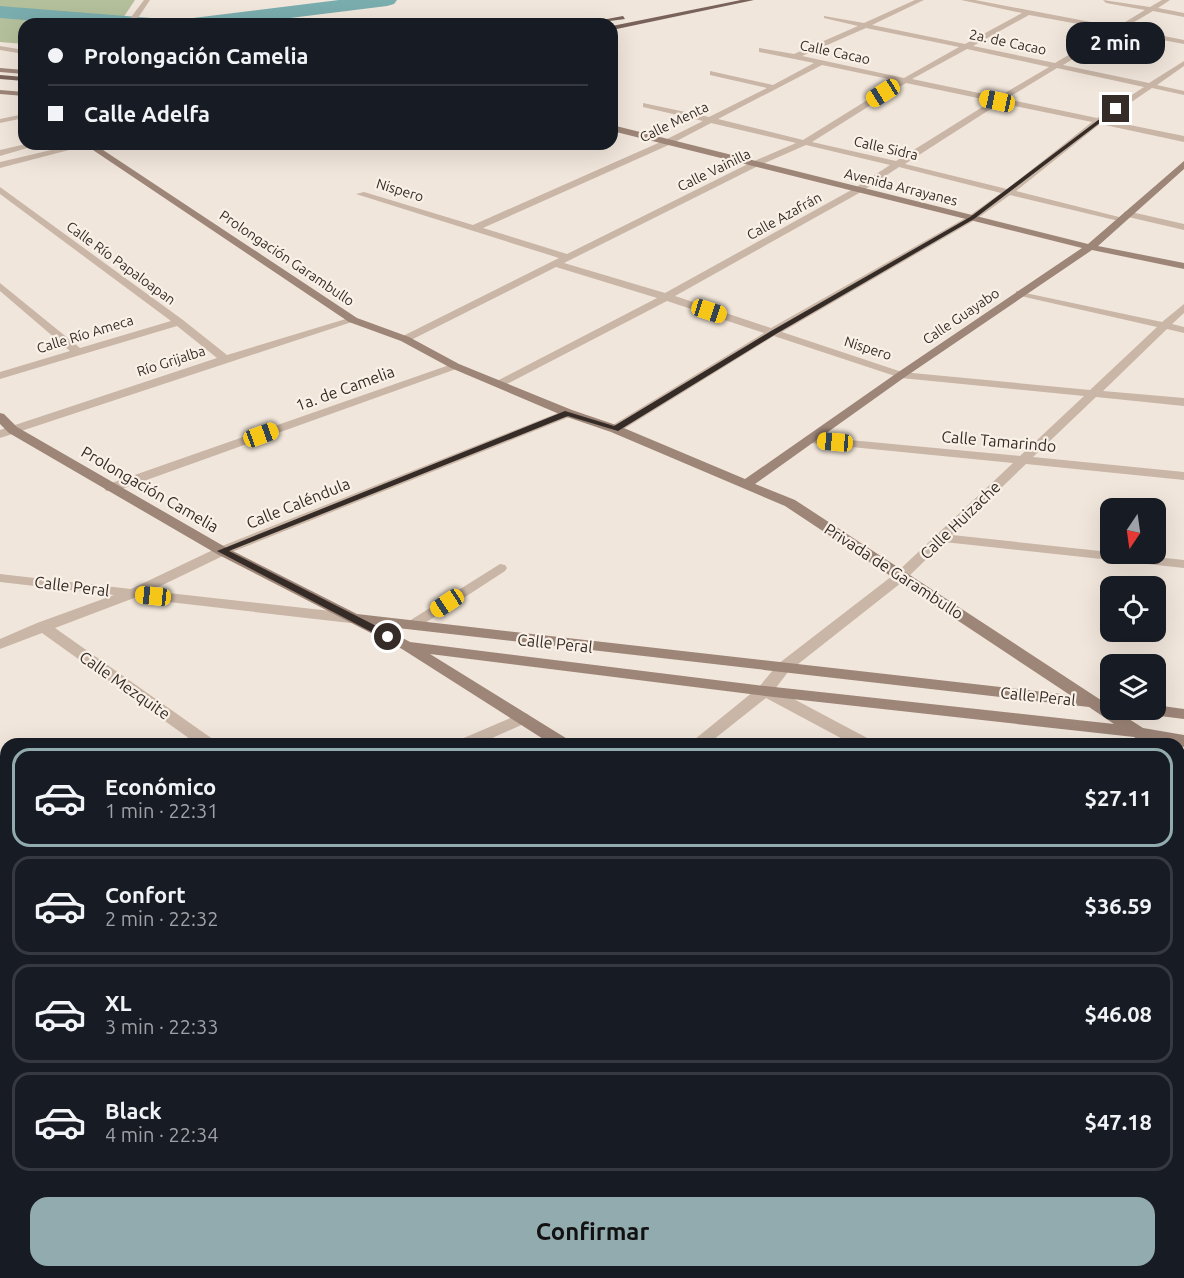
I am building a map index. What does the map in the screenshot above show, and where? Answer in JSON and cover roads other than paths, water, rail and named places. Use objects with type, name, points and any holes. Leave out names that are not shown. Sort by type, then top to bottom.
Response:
[{"type":"main road","points":[[618,19],[718,0]]},
{"type":"main road","points":[[618,27],[751,0]]},
{"type":"main road","points":[[0,70],[18,72]]},
{"type":"main road","points":[[0,78],[18,79]]},
{"type":"main road","points":[[0,86],[18,87]]},
{"type":"main road","points":[[0,92],[18,94]]},
{"type":"main road","name":"Avenida Arrayanes","points":[[618,130],[1089,247],[1184,266]]},
{"type":"main road","name":"Prolongación Garambullo","points":[[97,150],[353,320],[405,339],[455,366],[568,413],[615,429]]},
{"type":"main road","name":"Calle Guayabo","points":[[748,483],[1089,247],[1184,164]]},
{"type":"main road","name":"Prolongación Camelia","points":[[0,417],[6,432],[222,551],[407,646],[554,738]]},
{"type":"main road","name":"Privada de Garambullo","points":[[615,429],[790,502],[1146,738]]},
{"type":"main road","name":"Calle Peral","points":[[350,618],[1100,703]]},
{"type":"main road","name":"Calle Peral","points":[[407,646],[765,691],[1137,732],[1168,738]]},
{"type":"main road","points":[[1166,712],[1184,714]]},
{"type":"street","points":[[134,18],[147,0]]},
{"type":"street","points":[[794,57],[921,0]]},
{"type":"street","points":[[964,0],[1184,42]]},
{"type":"street","name":"Calle Azafrán","points":[[499,384],[666,297],[858,190],[997,101],[1167,0]]},
{"type":"street","points":[[1106,1],[1184,15]]},
{"type":"street","name":"Calle Vainilla","points":[[405,339],[755,164],[804,143],[963,46],[1029,12]]},
{"type":"street","name":"2a. de Cacao","points":[[826,17],[1184,93]]},
{"type":"street","points":[[0,46],[18,46]]},
{"type":"street","points":[[0,46],[18,50]]},
{"type":"street","name":"Calle Cacao","points":[[762,50],[819,64],[1184,139]]},
{"type":"street","points":[[615,429],[773,332],[972,218],[1009,192],[1098,121],[1184,63]]},
{"type":"street","name":"Calle Menta","points":[[473,229],[668,142],[819,64]]},
{"type":"street","points":[[713,73],[774,87]]},
{"type":"street","name":"Calle Sidra","points":[[646,105],[1009,192],[1123,217],[1184,227]]},
{"type":"street","points":[[0,113],[18,115]]},
{"type":"street","points":[[0,121],[18,117]]},
{"type":"street","points":[[0,153],[18,149]]},
{"type":"street","points":[[0,165],[63,150]]},
{"type":"street","name":"Calle Río Papaloapan","points":[[0,190],[5,198],[178,322],[225,359]]},
{"type":"street","name":"Nispero","points":[[361,194],[567,257]]},
{"type":"street","name":"Nispero","points":[[555,264],[666,297],[901,375],[1184,402]]},
{"type":"street","points":[[0,286],[77,352]]},
{"type":"street","points":[[1020,293],[1184,330]]},
{"type":"street","name":"Calle Huizache","points":[[705,738],[765,691],[783,668],[901,576],[1184,307]]},
{"type":"street","name":"Río Grijalba","points":[[6,432],[225,359],[353,320]]},
{"type":"street","name":"Calle Río Ameca","points":[[0,376],[178,322]]},
{"type":"street","name":"1a. de Camelia","points":[[111,488],[455,366]]},
{"type":"street","name":"Calle Caléndula","points":[[0,644],[130,594],[222,551],[568,413]]},
{"type":"street","name":"Calle Tamarindo","points":[[811,440],[1184,476]]},
{"type":"street","points":[[941,538],[1184,564]]},
{"type":"street","points":[[411,626],[500,568]]},
{"type":"street","name":"Calle Peral","points":[[0,578],[350,618]]},
{"type":"street","name":"Calle Mezquite","points":[[42,626],[200,738]]},
{"type":"street","points":[[765,691],[854,738]]},
{"type":"street","points":[[478,738],[522,718]]},
{"type":"waterway","points":[[242,18],[387,0]]},
{"type":"waterway","points":[[0,12],[76,18]]}]
